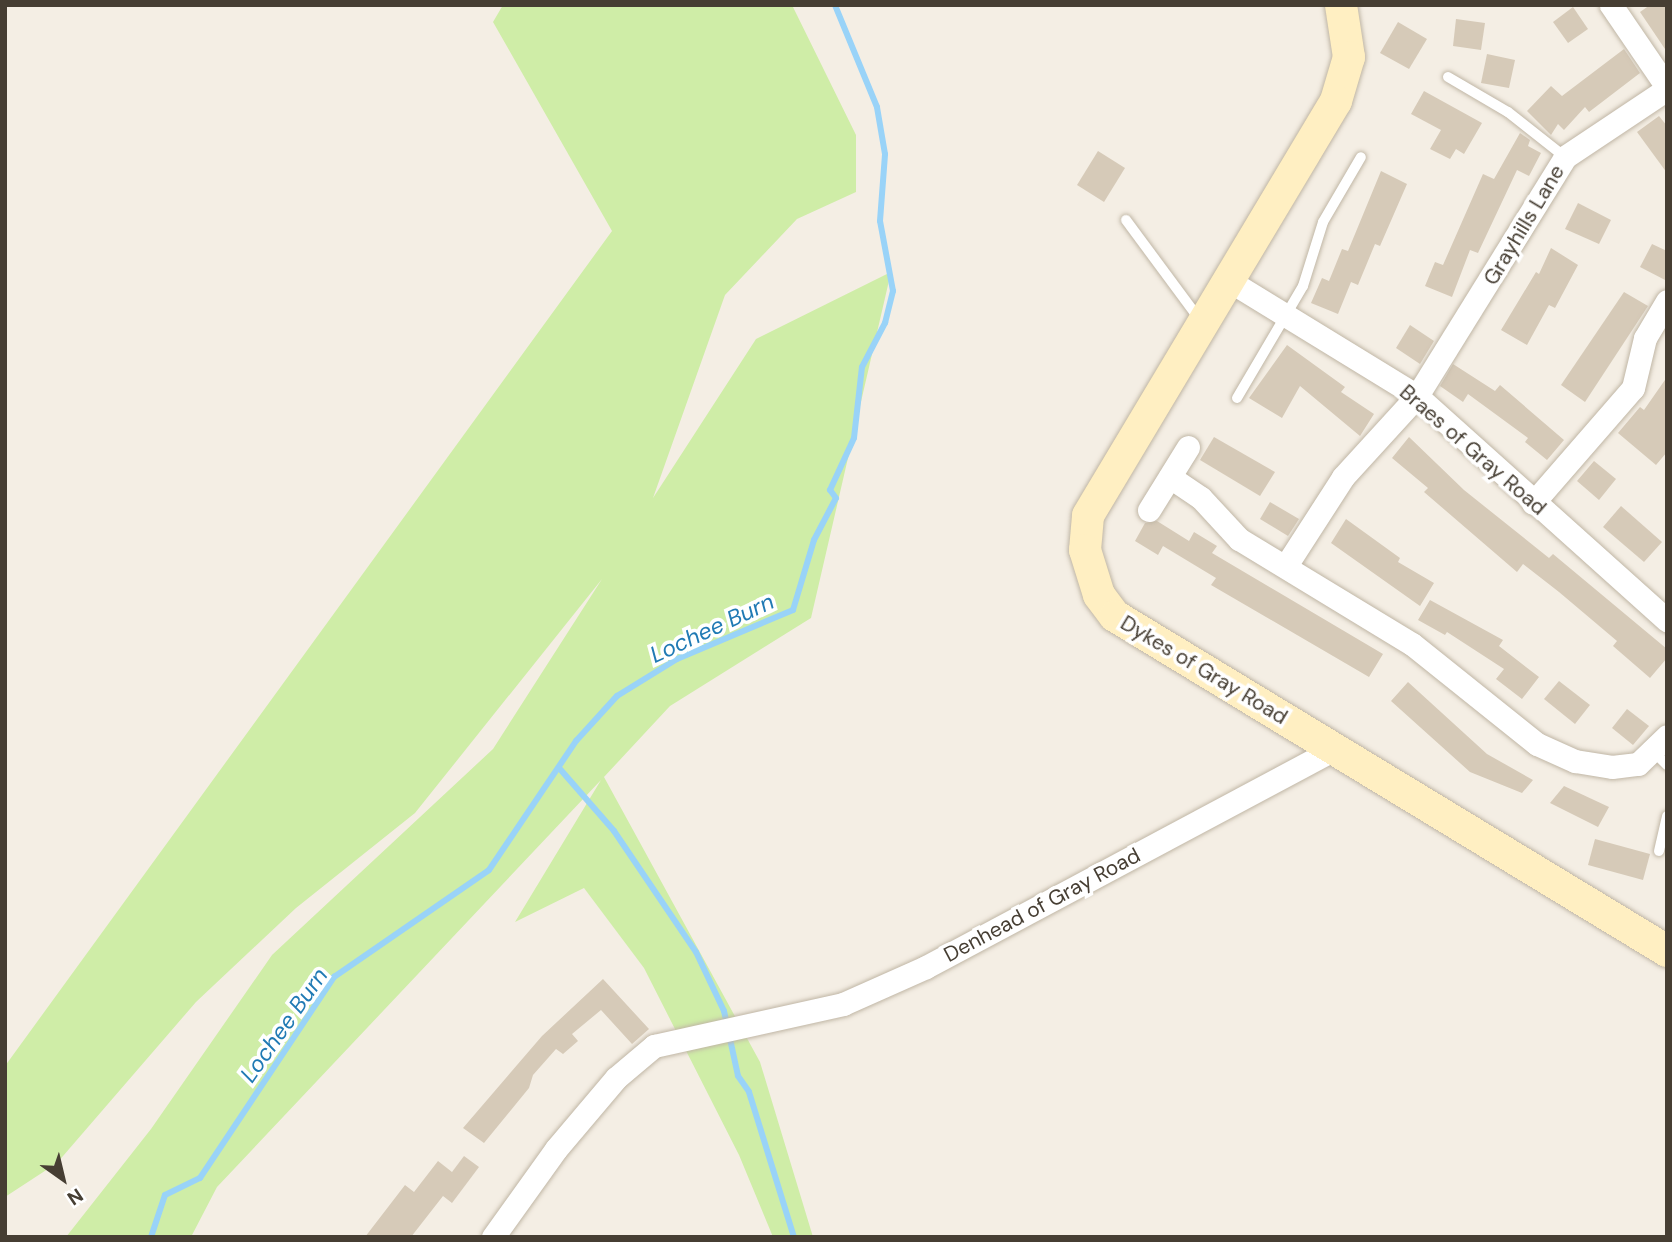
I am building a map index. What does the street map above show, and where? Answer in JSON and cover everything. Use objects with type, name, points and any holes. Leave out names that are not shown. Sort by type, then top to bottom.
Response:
[{"type":"street","name":"Dykes of Gray Road","points":[[1341,5],[1349,57],[1336,101],[1095,500],[1088,516],[1085,550],[1091,573],[1099,595],[1115,616],[1667,951]]},
{"type":"street","points":[[1611,5],[1667,88]]},
{"type":"street","name":"Grayhills Lane","points":[[1287,564],[1343,477],[1417,396],[1565,157],[1667,88]]},
{"type":"street","name":"Braes of Gray Road","points":[[1228,281],[1417,396],[1667,620]]},
{"type":"street","points":[[1534,503],[1633,388],[1645,338],[1667,301]]},
{"type":"street","points":[[1149,510],[1188,447]]},
{"type":"street","points":[[1170,477],[1201,498],[1239,539],[1287,564],[1412,643],[1537,744],[1575,761],[1612,766],[1638,764],[1662,750]]},
{"type":"street","name":"Denhead of Gray Road","points":[[494,1237],[541,1168],[616,1078],[654,1046],[843,1004],[926,967],[1334,749]]},
{"type":"lane","points":[[1448,77],[1508,112],[1565,157]]},
{"type":"lane","points":[[1237,398],[1307,276],[1323,222],[1361,157]]},
{"type":"lane","points":[[1126,220],[1202,323]]},
{"type":"lane","points":[[1659,851],[1667,816]]},
{"type":"green space","points":[[503,5],[792,5],[856,135],[856,192],[797,219],[725,295],[653,498],[756,339],[891,272],[811,618],[670,706],[604,777],[760,1062],[813,1237],[773,1237],[739,1155],[644,968],[584,888],[515,922],[601,780],[217,1187],[191,1237],[66,1237],[151,1129],[272,955],[493,749],[602,579],[415,813],[296,908],[196,1002],[57,1163],[5,1197],[5,1066],[612,231],[493,22]]},
{"type":"building","points":[[1650,5],[1667,5],[1667,52],[1640,12]]},
{"type":"building","points":[[1573,7],[1588,29],[1568,43],[1553,22]]},
{"type":"building","points":[[1456,19],[1485,23],[1481,50],[1453,46]]},
{"type":"building","points":[[1398,22],[1427,39],[1409,69],[1380,53]]},
{"type":"building","points":[[1624,49],[1640,73],[1589,112],[1585,107],[1564,130],[1558,124],[1551,135],[1527,111],[1551,86],[1562,96]]},
{"type":"building","points":[[1487,54],[1515,60],[1509,88],[1481,83]]},
{"type":"building","points":[[1424,91],[1482,123],[1464,154],[1456,149],[1450,159],[1430,149],[1441,130],[1411,114]]},
{"type":"building","points":[[1659,116],[1667,126],[1667,173],[1637,132]]},
{"type":"building","points":[[1520,133],[1530,140],[1528,146],[1541,153],[1529,176],[1517,170],[1478,253],[1470,250],[1452,297],[1425,286],[1435,262],[1443,265],[1483,174],[1494,179]]},
{"type":"building","points":[[1098,151],[1125,168],[1104,202],[1077,185]]},
{"type":"building","points":[[1381,171],[1407,184],[1380,246],[1375,244],[1358,285],[1351,282],[1338,314],[1311,303],[1322,278],[1329,281],[1342,249],[1348,251]]},
{"type":"building","points":[[1578,203],[1611,220],[1599,244],[1565,229]]},
{"type":"building","points":[[1652,244],[1667,251],[1667,281],[1640,267]]},
{"type":"building","points":[[1551,248],[1578,265],[1555,308],[1549,305],[1527,345],[1501,330],[1536,272],[1539,274]]},
{"type":"building","points":[[1624,292],[1648,306],[1585,402],[1561,385]]},
{"type":"building","points":[[1410,325],[1434,341],[1420,364],[1396,348]]},
{"type":"building","points":[[1287,345],[1345,387],[1341,392],[1374,414],[1360,436],[1300,386],[1282,418],[1249,398]]},
{"type":"building","points":[[1453,364],[1495,391],[1500,385],[1564,440],[1547,460],[1525,442],[1528,438],[1468,394],[1463,402],[1440,386]]},
{"type":"building","points":[[1667,377],[1667,452],[1656,465],[1618,433],[1640,407],[1644,410]]},
{"type":"building","points":[[1214,437],[1275,472],[1260,496],[1200,460]]},
{"type":"building","points":[[1409,437],[1464,490],[1549,558],[1553,554],[1667,649],[1667,658],[1650,678],[1613,646],[1617,641],[1559,592],[1523,564],[1517,572],[1424,492],[1428,488],[1392,458]]},
{"type":"building","points":[[1594,461],[1616,479],[1599,500],[1577,481]]},
{"type":"building","points":[[1270,502],[1299,519],[1288,536],[1260,519]]},
{"type":"building","points":[[1621,506],[1662,542],[1644,562],[1603,527]]},
{"type":"building","points":[[1346,519],[1400,558],[1398,562],[1434,583],[1420,606],[1331,543]]},
{"type":"building","points":[[1157,521],[1189,541],[1194,532],[1217,546],[1212,553],[1383,654],[1369,677],[1211,585],[1216,578],[1163,546],[1158,555],[1135,541],[1145,523]]},
{"type":"building","points":[[1430,600],[1503,640],[1499,646],[1539,677],[1522,699],[1496,679],[1504,669],[1447,632],[1445,635],[1418,620]]},
{"type":"building","points":[[1559,681],[1590,705],[1575,724],[1544,699]]},
{"type":"building","points":[[1408,682],[1487,754],[1533,780],[1522,793],[1470,772],[1391,701]]},
{"type":"building","points":[[1627,709],[1649,726],[1633,745],[1612,728]]},
{"type":"building","points":[[1564,786],[1609,807],[1598,827],[1550,803]]},
{"type":"building","points":[[1595,839],[1650,854],[1643,880],[1588,865]]},
{"type":"building","points":[[603,979],[649,1029],[632,1044],[601,1010],[572,1034],[578,1041],[563,1054],[556,1049],[533,1075],[529,1088],[484,1143],[463,1128],[542,1036]]},
{"type":"building","points":[[464,1156],[479,1167],[452,1203],[443,1196],[411,1237],[365,1237],[405,1185],[414,1192],[438,1161],[452,1172]]},
{"type":"waterway","name":"Lochee Burn","points":[[151,1237],[165,1195],[200,1178],[334,977],[489,870],[576,741],[617,696],[677,659],[793,610],[814,540],[836,498],[830,490],[854,438],[862,367],[885,323],[893,291],[880,221],[885,154],[877,107],[835,5]]},
{"type":"waterway","points":[[560,769],[614,831],[696,952],[724,1011],[738,1076],[749,1092],[794,1237]]}]
